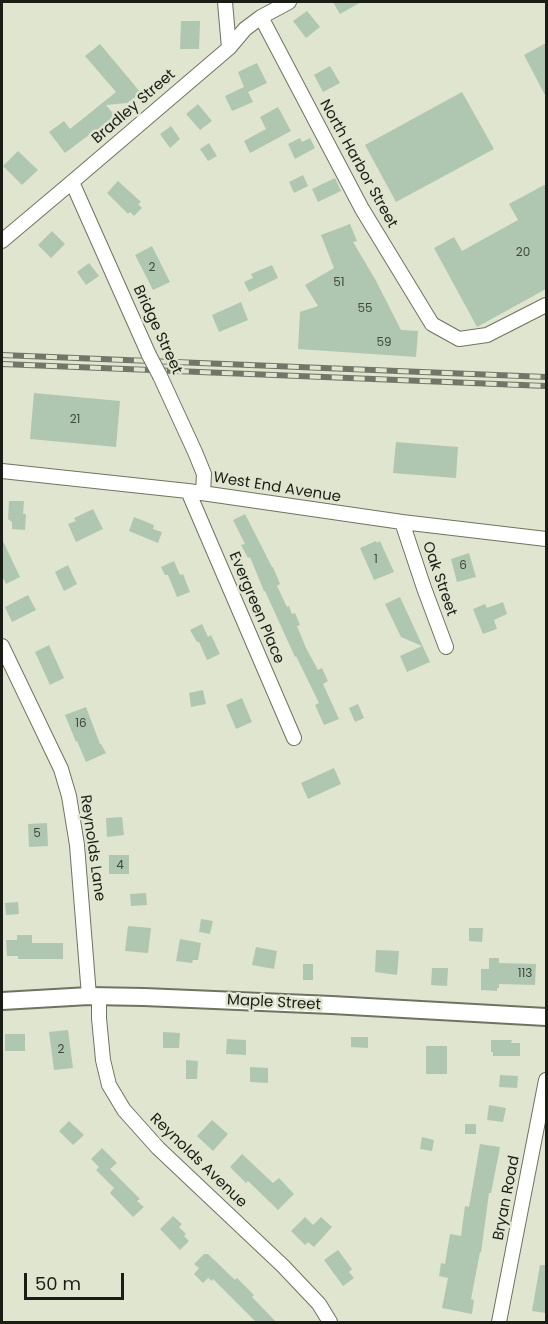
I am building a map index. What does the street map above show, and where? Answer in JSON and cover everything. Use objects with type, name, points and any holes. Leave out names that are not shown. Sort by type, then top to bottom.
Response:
[{"type":"street","points":[[225,2],[229,48]]},
{"type":"street","name":"Bradley Street","points":[[2,241],[229,48],[245,29],[261,17],[289,2]]},
{"type":"street","name":"North Harbor Street","points":[[261,17],[362,209],[432,324],[459,339],[487,335],[546,305]]},
{"type":"street","name":"Bridge Street","points":[[72,182],[195,452],[204,474],[203,493]]},
{"type":"street","name":"West End Avenue","points":[[2,471],[188,491],[402,522],[546,538]]},
{"type":"street","name":"Evergreen Place","points":[[188,491],[294,738]]},
{"type":"street","name":"Oak Street","points":[[402,522],[446,647]]},
{"type":"street","name":"Reynolds Lane","points":[[2,646],[61,770],[69,796],[77,845],[94,996]]},
{"type":"street","name":"Maple Street","points":[[2,1001],[94,996],[180,998],[546,1017]]},
{"type":"street","name":"Reynolds Avenue","points":[[94,996],[99,1018],[103,1060],[109,1084],[123,1110],[158,1148],[284,1266],[319,1304],[330,1323]]},
{"type":"street","name":"Bryan Road","points":[[499,1323],[546,1080]]},
{"type":"building","points":[[333,2],[361,2],[340,14]]},
{"type":"building","points":[[307,11],[320,27],[306,38],[293,21]]},
{"type":"building","points":[[181,21],[200,21],[199,49],[180,49]]},
{"type":"building","points":[[546,43],[546,97],[524,55]]},
{"type":"building","points":[[100,44],[141,93],[127,103],[106,105],[116,117],[91,138],[89,135],[65,153],[49,132],[64,121],[70,129],[116,92],[85,56]]},
{"type":"building","points":[[257,63],[267,83],[248,92],[253,102],[232,111],[225,96],[244,87],[238,72]]},
{"type":"building","points":[[330,66],[340,83],[323,92],[314,75]]},
{"type":"building","points":[[462,92],[494,149],[396,202],[365,145]]},
{"type":"building","points":[[198,104],[212,121],[200,130],[186,114]]},
{"type":"building","points":[[278,107],[291,131],[250,153],[244,141],[266,129],[260,117]]},
{"type":"building","points":[[171,126],[180,139],[170,148],[160,134]]},
{"type":"building","points":[[300,138],[302,142],[310,138],[315,148],[295,159],[288,144]]},
{"type":"building","points":[[209,143],[217,156],[208,161],[200,149]]},
{"type":"building","points":[[18,151],[38,170],[22,185],[3,166]]},
{"type":"building","points":[[303,175],[308,186],[294,193],[289,182]]},
{"type":"building","points":[[335,178],[341,191],[318,202],[312,189]]},
{"type":"building","points":[[118,181],[141,202],[138,204],[142,208],[134,216],[130,212],[128,214],[107,193]]},
{"type":"building","points":[[546,184],[546,289],[477,327],[434,248],[454,237],[462,251],[518,220],[509,204]]},
{"type":"building","points":[[350,224],[357,241],[353,242],[401,330],[418,331],[416,357],[298,349],[300,312],[318,306],[305,285],[334,268],[321,235]]},
{"type":"building","points":[[52,231],[65,244],[51,258],[38,245]]},
{"type":"building","points":[[152,246],[170,282],[153,290],[135,255]]},
{"type":"building","points":[[89,263],[99,276],[86,285],[77,272]]},
{"type":"building","points":[[272,265],[278,278],[249,292],[244,282],[253,278],[251,274]]},
{"type":"building","points":[[241,302],[248,320],[219,332],[212,315]]},
{"type":"building","points":[[34,393],[120,401],[116,447],[30,439]]},
{"type":"building","points":[[396,442],[458,447],[456,478],[393,473]]},
{"type":"building","points":[[9,501],[24,501],[25,530],[12,529],[12,522],[8,519]]},
{"type":"building","points":[[93,509],[103,529],[76,542],[68,524],[76,521],[74,518]]},
{"type":"building","points":[[245,514],[273,567],[280,584],[277,586],[287,607],[289,606],[292,614],[295,613],[300,625],[297,626],[306,648],[318,670],[322,668],[328,681],[323,684],[339,719],[324,725],[315,705],[319,703],[295,657],[250,557],[248,558],[241,545],[245,544],[233,520]]},
{"type":"building","points":[[134,517],[154,525],[153,529],[162,532],[158,543],[129,531]]},
{"type":"building","points":[[2,539],[20,577],[6,584],[2,576]]},
{"type":"building","points":[[376,541],[377,543],[380,541],[394,572],[374,580],[360,548]]},
{"type":"building","points":[[469,553],[476,577],[457,582],[451,559]]},
{"type":"building","points":[[174,561],[180,575],[183,574],[190,592],[177,597],[168,575],[165,575],[161,567]]},
{"type":"building","points":[[68,565],[77,584],[64,591],[55,572]]},
{"type":"building","points":[[28,595],[36,610],[12,622],[5,607]]},
{"type":"building","points":[[400,597],[430,662],[407,672],[400,656],[422,646],[401,637],[385,604]]},
{"type":"building","points":[[503,602],[507,614],[494,620],[497,629],[483,634],[473,609],[485,604],[487,608]]},
{"type":"building","points":[[202,624],[208,637],[211,635],[220,654],[207,660],[199,642],[190,630]]},
{"type":"building","points":[[49,645],[64,678],[50,685],[35,652]]},
{"type":"building","points":[[203,690],[206,704],[191,707],[189,693]]},
{"type":"building","points":[[242,698],[252,722],[236,729],[226,705]]},
{"type":"building","points":[[358,704],[364,718],[355,722],[349,708]]},
{"type":"building","points":[[86,707],[100,744],[106,753],[86,762],[65,715]]},
{"type":"building","points":[[334,768],[341,784],[308,799],[301,783]]},
{"type":"building","points":[[122,817],[124,835],[107,837],[106,818]]},
{"type":"building","points":[[47,823],[48,846],[29,847],[28,824]]},
{"type":"building","points":[[109,855],[129,855],[129,874],[109,874]]},
{"type":"building","points":[[146,893],[147,905],[131,906],[130,894]]},
{"type":"building","points":[[18,902],[19,914],[6,915],[5,903]]},
{"type":"building","points":[[201,919],[213,921],[210,934],[199,932]]},
{"type":"building","points":[[128,926],[151,928],[148,953],[125,951]]},
{"type":"building","points":[[469,928],[483,928],[482,942],[469,941]]},
{"type":"building","points":[[17,935],[32,935],[32,943],[63,943],[63,959],[18,959],[18,956],[7,956],[6,940],[17,940]]},
{"type":"building","points":[[180,939],[201,943],[198,960],[193,960],[192,963],[176,961]]},
{"type":"building","points":[[256,947],[277,951],[274,969],[252,965]]},
{"type":"building","points":[[376,950],[399,951],[397,975],[375,972]]},
{"type":"building","points":[[489,958],[499,958],[499,963],[536,964],[535,985],[499,984],[497,991],[481,990],[481,969],[489,969]]},
{"type":"building","points":[[303,964],[313,964],[313,980],[303,980]]},
{"type":"building","points":[[432,968],[448,968],[447,986],[431,985]]},
{"type":"building","points":[[68,1030],[73,1068],[54,1070],[49,1032]]},
{"type":"building","points":[[163,1032],[180,1033],[179,1048],[163,1048]]},
{"type":"building","points":[[5,1034],[25,1034],[25,1051],[5,1051]]},
{"type":"building","points":[[351,1037],[368,1037],[368,1048],[351,1047]]},
{"type":"building","points":[[227,1039],[246,1040],[246,1055],[226,1054]]},
{"type":"building","points":[[491,1040],[512,1040],[511,1043],[520,1043],[520,1056],[493,1056]]},
{"type":"building","points":[[426,1046],[447,1046],[447,1074],[426,1074]]},
{"type":"building","points":[[186,1060],[198,1061],[197,1079],[186,1079]]},
{"type":"building","points":[[250,1067],[268,1068],[268,1083],[250,1082]]},
{"type":"building","points":[[500,1075],[518,1076],[517,1088],[499,1087]]},
{"type":"building","points":[[489,1105],[506,1108],[503,1122],[487,1120]]},
{"type":"building","points":[[212,1120],[228,1134],[213,1151],[197,1136]]},
{"type":"building","points":[[69,1121],[84,1135],[73,1145],[59,1131]]},
{"type":"building","points":[[465,1124],[476,1124],[476,1134],[465,1134]]},
{"type":"building","points":[[422,1137],[434,1140],[432,1151],[420,1149]]},
{"type":"building","points":[[480,1144],[500,1147],[491,1193],[489,1193],[481,1253],[471,1299],[474,1300],[472,1314],[442,1308],[448,1278],[439,1276],[441,1263],[445,1264],[450,1234],[461,1236],[465,1206],[469,1207]]},
{"type":"building","points":[[102,1148],[117,1163],[110,1169],[140,1199],[137,1201],[144,1207],[133,1217],[110,1193],[114,1188],[96,1170],[99,1167],[91,1159]]},
{"type":"building","points":[[242,1154],[273,1183],[279,1178],[294,1194],[278,1210],[230,1167]]},
{"type":"building","points":[[173,1216],[182,1224],[179,1227],[189,1241],[180,1250],[160,1229]]},
{"type":"building","points":[[305,1217],[313,1225],[321,1217],[332,1227],[314,1247],[308,1242],[305,1245],[291,1231]]},
{"type":"building","points":[[338,1250],[352,1269],[349,1272],[354,1278],[343,1286],[324,1260]]},
{"type":"building","points":[[204,1254],[208,1254],[235,1280],[237,1278],[277,1323],[257,1323],[213,1279],[212,1281],[208,1278],[203,1283],[194,1274],[199,1268],[194,1264]]},
{"type":"building","points":[[540,1265],[546,1265],[546,1313],[532,1311]]},
{"type":"railway","points":[[2,355],[546,377]]},
{"type":"railway","points":[[2,364],[546,386]]}]
